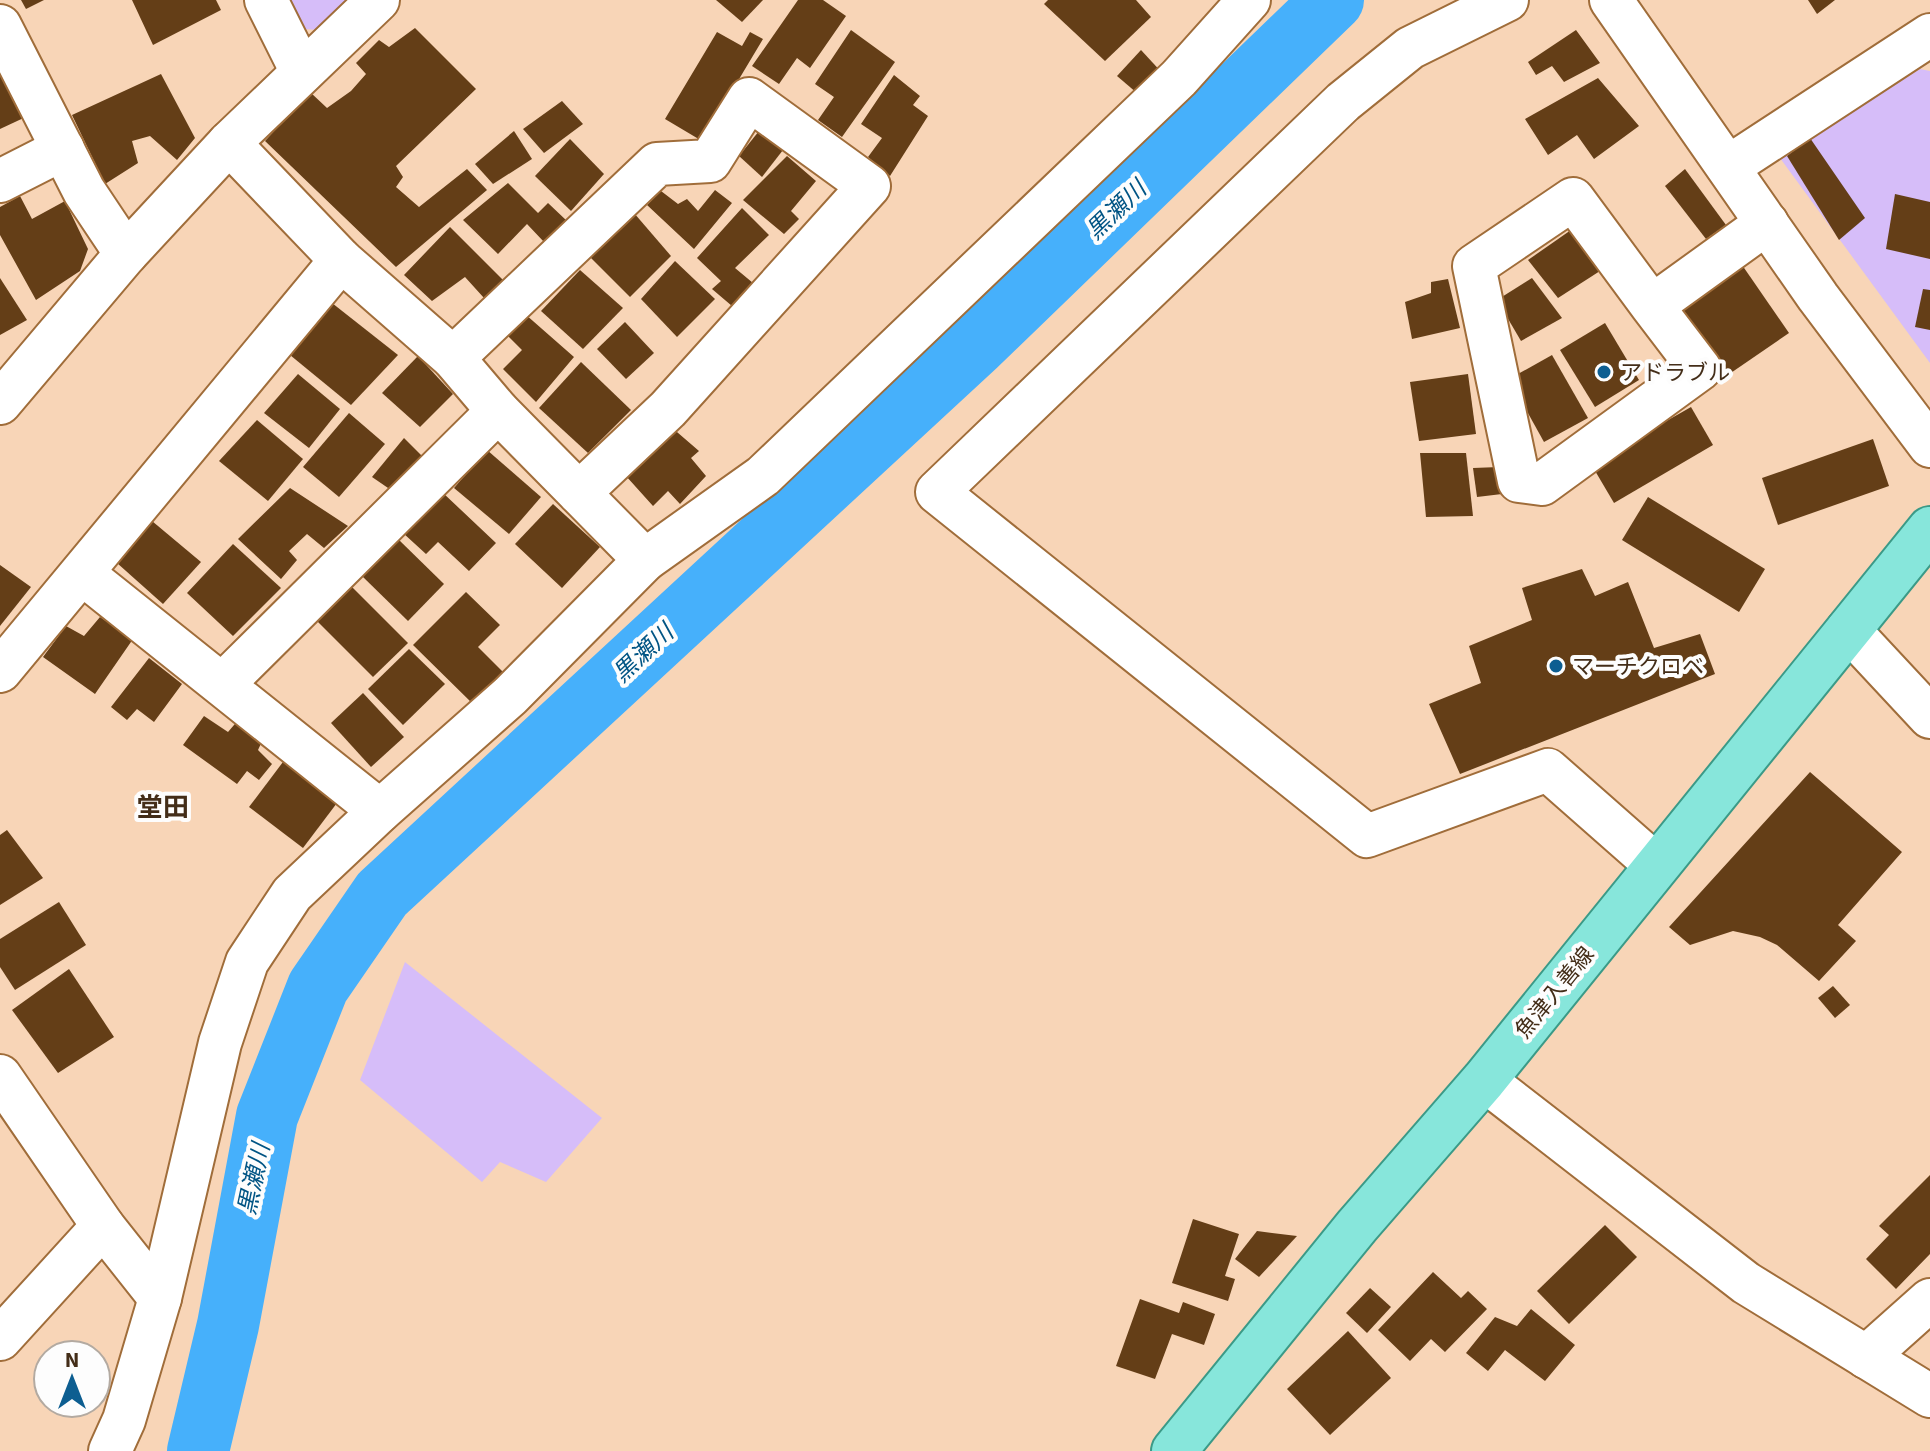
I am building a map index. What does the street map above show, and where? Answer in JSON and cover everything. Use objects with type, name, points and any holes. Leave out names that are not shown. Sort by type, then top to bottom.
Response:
[{"type":"main road","name":"魚津入善線","points":[[1174,1451],[1357,1226],[1484,1080],[1930,529]]},
{"type":"street","points":[[266,0],[302,72]]},
{"type":"street","points":[[0,403],[126,254],[229,143],[378,0]]},
{"type":"street","points":[[110,1451],[124,1420],[160,1298],[220,1043],[247,962],[292,894],[510,696],[645,560],[763,476],[1179,78],[1249,0]]},
{"type":"street","points":[[1507,0],[1410,48],[1343,102],[937,492],[1367,836],[1548,770],[1657,866]]},
{"type":"street","points":[[1617,2],[1818,297],[1930,446]]},
{"type":"street","points":[[0,26],[84,191],[126,254]]},
{"type":"street","points":[[1728,167],[1930,35]]},
{"type":"street","points":[[453,358],[657,164],[710,161],[749,99],[869,186],[668,409],[579,493]]},
{"type":"street","points":[[229,143],[341,260],[453,358],[498,411],[645,560]]},
{"type":"street","points":[[0,181],[63,149]]},
{"type":"street","points":[[1573,199],[1652,306],[1700,369],[1542,484],[1519,481],[1474,266],[1573,199]]},
{"type":"street","points":[[1652,306],[1767,223]]},
{"type":"street","points":[[0,671],[341,260]]},
{"type":"street","points":[[223,684],[498,411]]},
{"type":"street","points":[[83,574],[380,811]]},
{"type":"street","points":[[1848,629],[1930,717]]},
{"type":"street","points":[[0,1076],[103,1226],[160,1298]]},
{"type":"street","points":[[1484,1080],[1746,1283],[1930,1396]]},
{"type":"street","points":[[0,1339],[103,1226]]},
{"type":"street","points":[[1866,1357],[1930,1300]]},
{"type":"shaded area","points":[[286,0],[350,0],[320,30],[302,29]]},
{"type":"shaded area","points":[[1920,69],[1930,71],[1930,363],[1780,158]]},
{"type":"shaded area","points":[[405,962],[602,1118],[546,1182],[500,1162],[482,1182],[360,1080]]},
{"type":"building","points":[[21,0],[44,0],[26,9]]},
{"type":"building","points":[[132,0],[216,0],[221,10],[153,45]]},
{"type":"building","points":[[716,0],[763,0],[742,22]]},
{"type":"building","points":[[798,0],[823,0],[846,16],[810,68],[797,58],[779,84],[752,66]]},
{"type":"building","points":[[1048,0],[1136,0],[1151,17],[1105,61],[1044,4]]},
{"type":"building","points":[[1808,0],[1835,0],[1817,14]]},
{"type":"building","points":[[415,28],[476,89],[396,166],[403,177],[396,187],[419,207],[467,169],[487,190],[396,267],[265,141],[310,92],[327,108],[351,91],[366,74],[356,63],[379,40],[389,47]]},
{"type":"building","points":[[851,30],[895,62],[842,137],[818,120],[834,97],[815,84]]},
{"type":"building","points":[[1576,30],[1600,63],[1564,82],[1552,66],[1536,75],[1528,62]]},
{"type":"building","points":[[717,32],[742,46],[750,32],[763,39],[702,141],[665,119]]},
{"type":"building","points":[[1141,50],[1165,76],[1144,99],[1117,76]]},
{"type":"building","points":[[0,62],[30,115],[0,129]]},
{"type":"building","points":[[161,74],[195,138],[177,160],[150,136],[132,141],[138,163],[105,184],[72,115]]},
{"type":"building","points":[[894,75],[920,96],[913,105],[928,116],[890,176],[868,157],[882,138],[861,124]]},
{"type":"building","points":[[1598,78],[1639,126],[1594,159],[1577,135],[1548,155],[1525,119]]},
{"type":"building","points":[[562,101],[583,124],[544,153],[523,129]]},
{"type":"building","points":[[514,131],[532,159],[493,184],[475,164]]},
{"type":"building","points":[[759,131],[783,150],[762,177],[739,156]]},
{"type":"building","points":[[1810,138],[1865,218],[1839,240],[1787,156]]},
{"type":"building","points":[[570,139],[604,174],[571,211],[535,176]]},
{"type":"building","points":[[787,156],[816,181],[791,211],[799,219],[784,234],[743,200]]},
{"type":"building","points":[[1685,169],[1726,225],[1706,239],[1665,186]]},
{"type":"building","points":[[508,183],[538,213],[548,203],[567,221],[544,242],[527,224],[498,254],[463,220]]},
{"type":"building","points":[[715,190],[732,203],[694,249],[647,205],[661,191],[678,204],[687,199],[698,211]]},
{"type":"building","points":[[1895,194],[1930,202],[1930,259],[1886,249]]},
{"type":"building","points":[[20,196],[32,219],[65,201],[88,249],[80,271],[36,300],[0,235],[0,207]]},
{"type":"building","points":[[742,208],[769,235],[735,268],[753,283],[732,306],[712,289],[721,281],[697,258]]},
{"type":"building","points":[[634,213],[671,256],[630,297],[589,256]]},
{"type":"building","points":[[450,227],[503,280],[484,298],[465,277],[432,301],[404,275]]},
{"type":"building","points":[[1571,230],[1600,271],[1558,298],[1528,260]]},
{"type":"building","points":[[675,261],[715,299],[677,337],[641,299]]},
{"type":"building","points":[[1740,262],[1789,333],[1722,379],[1673,308]]},
{"type":"building","points":[[580,270],[623,308],[583,349],[541,311]]},
{"type":"building","points":[[0,278],[27,320],[0,335]]},
{"type":"building","points":[[1532,278],[1562,318],[1521,341],[1497,300]]},
{"type":"building","points":[[1448,279],[1460,328],[1412,339],[1405,302],[1431,293],[1431,282]]},
{"type":"building","points":[[1923,289],[1930,290],[1930,330],[1915,327]]},
{"type":"building","points":[[332,303],[398,355],[351,405],[290,355]]},
{"type":"building","points":[[525,314],[574,357],[536,402],[503,369],[522,350],[508,336]]},
{"type":"building","points":[[625,322],[654,353],[626,379],[597,349]]},
{"type":"building","points":[[1605,323],[1639,380],[1595,407],[1560,350]]},
{"type":"building","points":[[1552,355],[1588,418],[1544,442],[1509,379]]},
{"type":"building","points":[[418,356],[453,394],[420,427],[382,393]]},
{"type":"building","points":[[581,362],[631,410],[588,453],[539,408]]},
{"type":"building","points":[[298,374],[340,409],[309,448],[264,413]]},
{"type":"building","points":[[1468,374],[1476,434],[1419,441],[1410,382]]},
{"type":"building","points":[[1691,407],[1713,445],[1614,503],[1591,464]]},
{"type":"building","points":[[349,413],[385,444],[339,497],[303,467]]},
{"type":"building","points":[[257,420],[303,459],[268,501],[219,461]]},
{"type":"building","points":[[670,426],[699,451],[691,458],[706,476],[680,504],[668,491],[653,506],[626,476]]},
{"type":"building","points":[[404,438],[422,456],[391,490],[372,477]]},
{"type":"building","points":[[1873,439],[1889,486],[1778,525],[1762,478]]},
{"type":"building","points":[[487,450],[541,497],[509,534],[454,488]]},
{"type":"building","points":[[1420,453],[1466,453],[1473,516],[1426,517]]},
{"type":"building","points":[[1499,467],[1502,494],[1477,497],[1473,468]]},
{"type":"building","points":[[290,488],[348,526],[324,548],[307,534],[289,551],[297,560],[281,579],[238,539]]},
{"type":"building","points":[[442,492],[496,543],[469,571],[438,542],[426,554],[403,533]]},
{"type":"building","points":[[1648,497],[1765,569],[1739,612],[1622,540]]},
{"type":"building","points":[[553,504],[600,547],[562,588],[515,544]]},
{"type":"building","points":[[152,521],[201,562],[163,604],[117,563]]},
{"type":"building","points":[[398,539],[444,584],[408,621],[362,576]]},
{"type":"building","points":[[233,544],[281,588],[233,636],[187,593]]},
{"type":"building","points":[[0,565],[31,587],[0,626]]},
{"type":"building","points":[[1582,569],[1595,596],[1628,582],[1654,648],[1700,634],[1715,674],[1460,774],[1429,704],[1481,683],[1469,646],[1532,620],[1522,588]]},
{"type":"building","points":[[349,584],[408,643],[373,677],[315,619]]},
{"type":"building","points":[[466,592],[500,625],[478,647],[505,674],[474,705],[413,645]]},
{"type":"building","points":[[100,617],[133,639],[95,694],[43,657],[66,626],[84,636]]},
{"type":"building","points":[[409,649],[445,684],[403,725],[368,689]]},
{"type":"building","points":[[149,658],[182,684],[154,722],[137,709],[127,720],[111,707]]},
{"type":"building","points":[[363,693],[404,737],[371,767],[331,723]]},
{"type":"building","points":[[204,716],[228,732],[240,718],[265,735],[258,750],[272,764],[259,780],[247,771],[237,784],[183,745]]},
{"type":"building","points":[[289,754],[343,795],[303,848],[249,807]]},
{"type":"building","points":[[1810,772],[1902,852],[1838,925],[1856,941],[1819,981],[1777,945],[1760,937],[1733,931],[1690,945],[1669,927]]},
{"type":"building","points":[[7,830],[43,878],[0,905],[0,835]]},
{"type":"building","points":[[59,902],[86,945],[15,990],[0,967],[0,939]]},
{"type":"building","points":[[69,969],[114,1037],[58,1073],[12,1010]]},
{"type":"building","points":[[1833,986],[1850,1005],[1835,1018],[1818,998]]},
{"type":"building","points":[[1930,1175],[1930,1254],[1896,1289],[1866,1259],[1889,1235],[1879,1226]]},
{"type":"building","points":[[1193,1219],[1239,1234],[1225,1276],[1235,1279],[1228,1301],[1172,1283]]},
{"type":"building","points":[[1605,1225],[1637,1257],[1569,1324],[1537,1291]]},
{"type":"building","points":[[1257,1231],[1297,1236],[1259,1277],[1235,1259]]},
{"type":"building","points":[[1433,1272],[1461,1298],[1468,1291],[1487,1309],[1445,1352],[1431,1339],[1410,1361],[1378,1330]]},
{"type":"building","points":[[1370,1288],[1391,1307],[1367,1333],[1346,1313]]},
{"type":"building","points":[[1140,1299],[1179,1313],[1183,1302],[1215,1314],[1204,1345],[1172,1334],[1155,1379],[1116,1366]]},
{"type":"building","points":[[1531,1309],[1575,1345],[1545,1381],[1505,1350],[1488,1371],[1466,1353],[1495,1317],[1517,1326]]},
{"type":"building","points":[[1348,1331],[1391,1378],[1330,1435],[1287,1389]]},
{"type":"waterway","name":"黒瀬川","points":[[198,1451],[228,1325],[267,1116],[318,987],[382,894],[976,345],[1333,0]]},
{"type":"place","name":"アドラブル","points":[[1604,372]]},
{"type":"place","name":"マーチクロベ","points":[[1556,666]]},
{"type":"district","name":"堂田","points":[[163,807]]}]
